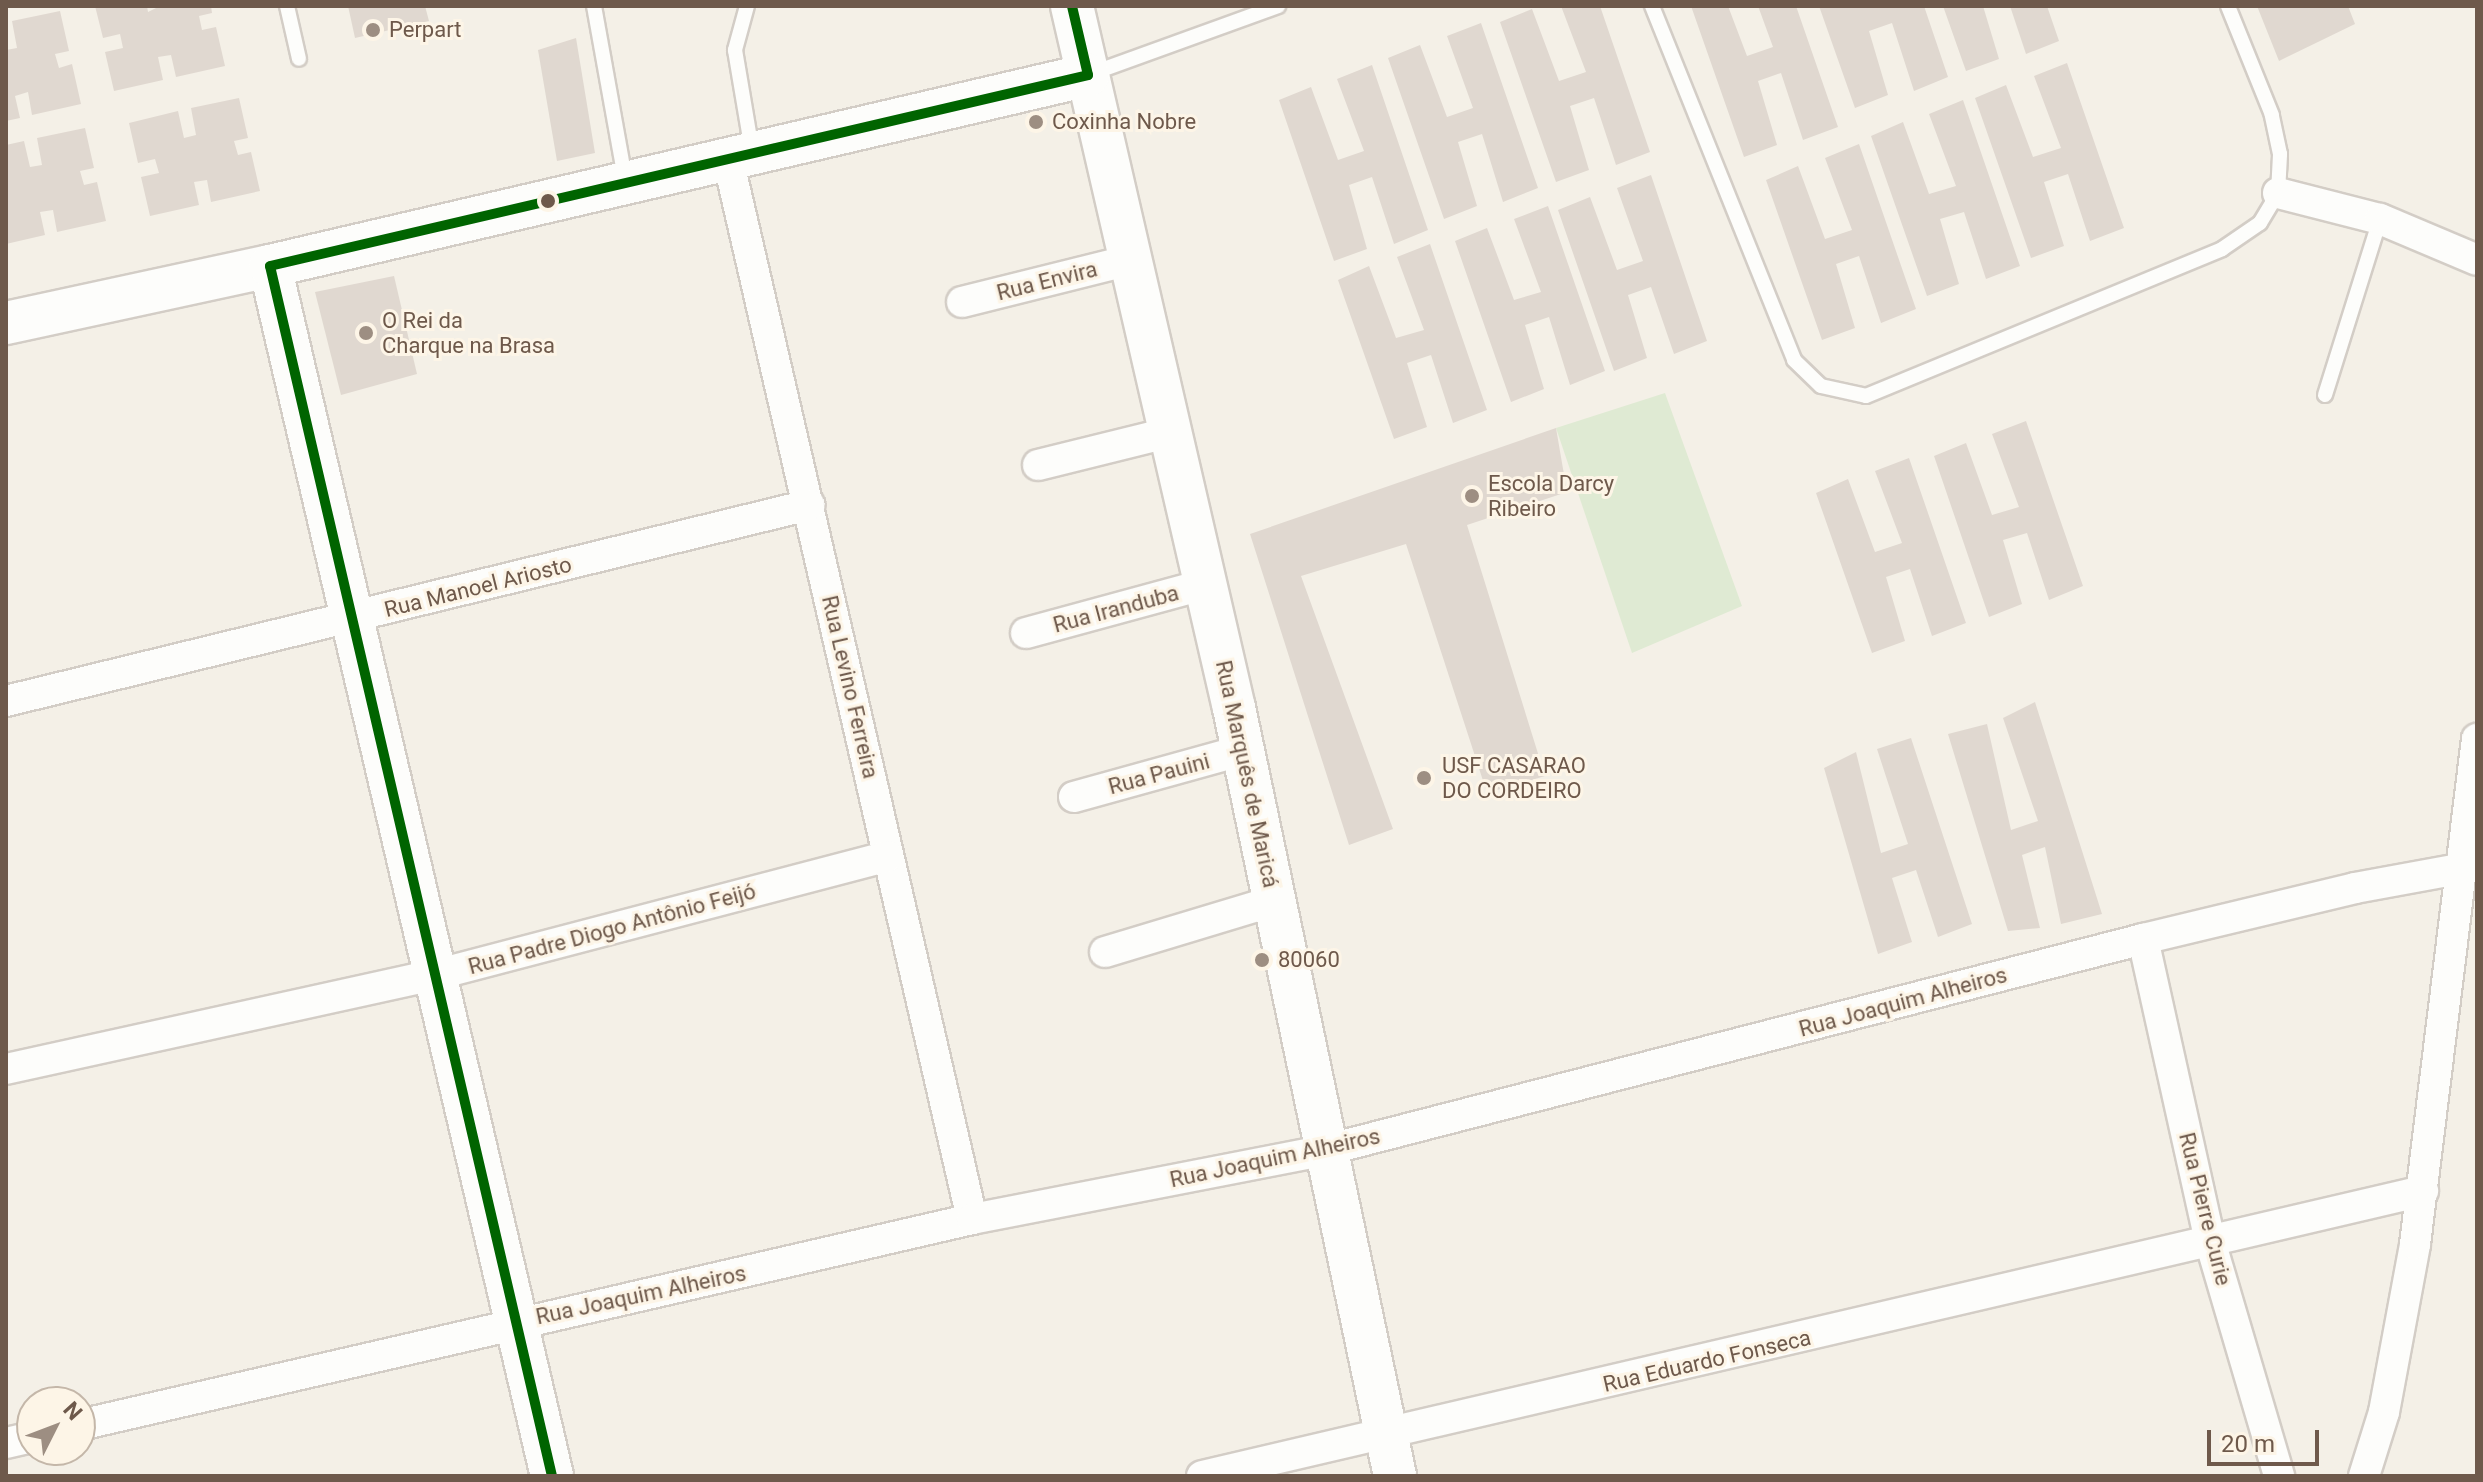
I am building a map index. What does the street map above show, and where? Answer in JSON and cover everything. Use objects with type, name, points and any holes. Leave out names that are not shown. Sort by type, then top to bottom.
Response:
[{"type":"main road","name":"Rua Marquês de Maricá","points":[[1072,6],[1243,750],[1395,1476]]},
{"type":"main road","points":[[6,323],[270,266],[739,153],[1088,75]]},
{"type":"main road","points":[[270,266],[552,1476]]},
{"type":"street","name":"Rua Levino Ferreira","points":[[739,153],[809,505],[972,1219]]},
{"type":"street","points":[[2278,193],[2380,219],[2477,260]]},
{"type":"street","name":"Rua Envira","points":[[962,302],[1131,260]]},
{"type":"street","points":[[1038,465],[1171,432]]},
{"type":"street","name":"Rua Manoel Ariosto","points":[[6,701],[809,505]]},
{"type":"street","name":"Rua Iranduba","points":[[1026,633],[1206,584]]},
{"type":"street","points":[[2364,1476],[2403,1322],[2471,834],[2477,739]]},
{"type":"street","name":"Rua Pauini","points":[[1074,797],[1243,750]]},
{"type":"street","name":"Rua Padre Diogo Antônio Feijó","points":[[6,1069],[435,975],[888,856]]},
{"type":"street","name":"Rua Joaquim Alheiros","points":[[96,1421],[516,1321],[972,1219],[1326,1150],[2143,939],[2355,888],[2464,868]]},
{"type":"street","points":[[1105,952],[1274,901]]},
{"type":"street","name":"Rua Pierre Curie","points":[[2143,939],[2210,1241],[2279,1476]]},
{"type":"street","name":"Rua Eduardo Fonseca","points":[[1202,1476],[2423,1191]]},
{"type":"lane","points":[[287,6],[299,59]]},
{"type":"lane","points":[[594,6],[625,180]]},
{"type":"lane","points":[[739,153],[735,50],[747,6]]},
{"type":"lane","points":[[1088,75],[1278,6]]},
{"type":"lane","points":[[1652,6],[1779,332],[1794,360],[1821,386],[1847,395],[1866,396],[2222,249],[2260,223],[2278,193],[2280,154],[2272,115],[2228,6]]},
{"type":"lane","points":[[2325,395],[2380,219]]},
{"type":"green space","points":[[1665,393],[1742,606],[1632,653],[1556,428]]},
{"type":"building","points":[[95,6],[147,6],[148,12],[160,6],[211,6],[212,13],[199,16],[202,30],[216,27],[225,66],[176,77],[171,55],[158,57],[163,80],[114,91],[105,52],[123,48],[120,34],[103,38]]},
{"type":"building","name":"Perpart","points":[[348,6],[425,6],[429,21],[355,38]]},
{"type":"building","points":[[1561,6],[1600,6],[1650,152],[1616,165],[1594,98],[1570,106],[1589,170],[1556,182],[1500,22],[1532,9],[1559,81],[1586,72]]},
{"type":"building","points":[[1691,6],[1728,6],[1747,56],[1773,47],[1758,6],[1796,6],[1838,127],[1803,140],[1781,73],[1758,81],[1777,145],[1744,157]]},
{"type":"building","points":[[1819,6],[1924,6],[1948,77],[1914,91],[1892,23],[1869,31],[1888,95],[1855,108]]},
{"type":"building","points":[[1943,6],[1983,6],[1999,59],[1966,71]]},
{"type":"building","points":[[2010,6],[2047,6],[2059,41],[2026,54]]},
{"type":"building","points":[[2257,6],[2348,6],[2355,24],[2279,61]]},
{"type":"building","points":[[60,11],[69,51],[55,54],[59,68],[72,64],[81,104],[32,115],[28,92],[15,96],[20,118],[6,121],[6,50],[17,48],[12,21]]},
{"type":"building","points":[[1481,23],[1538,188],[1503,202],[1482,134],[1458,142],[1477,206],[1444,219],[1388,58],[1420,45],[1447,117],[1473,108],[1447,36]]},
{"type":"building","points":[[576,38],[595,153],[557,161],[538,50]]},
{"type":"building","points":[[2067,63],[2124,228],[2090,241],[2068,174],[2044,182],[2064,246],[2031,258],[1975,98],[2006,85],[2033,157],[2061,148],[2034,76]]},
{"type":"building","points":[[1372,65],[1428,230],[1394,244],[1372,177],[1349,185],[1367,249],[1334,261],[1279,100],[1311,87],[1338,160],[1364,151],[1337,79]]},
{"type":"building","points":[[239,98],[248,138],[234,141],[238,155],[251,152],[260,191],[211,202],[207,180],[194,182],[199,205],[150,216],[141,177],[159,173],[155,159],[138,163],[129,123],[178,111],[184,138],[196,135],[191,108]]},
{"type":"building","points":[[1963,100],[2020,266],[1986,279],[1964,212],[1940,219],[1959,284],[1927,296],[1871,136],[1903,122],[1929,194],[1956,186],[1929,114]]},
{"type":"building","points":[[85,128],[94,168],[80,171],[84,185],[97,182],[106,221],[57,232],[53,210],[40,212],[45,235],[6,244],[6,145],[24,141],[30,167],[42,165],[37,138]]},
{"type":"building","points":[[1859,144],[1916,309],[1881,323],[1859,256],[1836,264],[1855,328],[1822,340],[1766,180],[1798,166],[1825,239],[1852,230],[1825,158]]},
{"type":"building","points":[[1651,175],[1707,341],[1674,354],[1651,287],[1628,295],[1647,358],[1614,371],[1558,210],[1590,197],[1617,270],[1643,261],[1617,188]]},
{"type":"building","points":[[1548,206],[1605,371],[1570,385],[1549,317],[1525,325],[1544,389],[1511,402],[1455,241],[1487,228],[1514,300],[1541,292],[1514,219]]},
{"type":"building","points":[[1430,244],[1487,410],[1453,423],[1431,355],[1407,363],[1427,427],[1394,439],[1338,280],[1369,266],[1396,338],[1424,330],[1397,257]]},
{"type":"building","name":"O Rei da Charque na Brasa","points":[[394,276],[417,374],[341,395],[315,292]]},
{"type":"building","points":[[2026,421],[2083,586],[2049,600],[2027,533],[2003,540],[2022,604],[1989,617],[1934,456],[1966,443],[1992,515],[2019,507],[1992,434]]},
{"type":"building","points":[[1556,428],[1567,492],[1467,525],[1545,776],[1487,793],[1406,544],[1301,576],[1393,829],[1349,845],[1250,534]]},
{"type":"building","points":[[1909,458],[1966,623],[1932,636],[1910,569],[1886,577],[1905,641],[1872,653],[1816,493],[1848,479],[1875,552],[1902,543],[1875,471]]},
{"type":"building","points":[[2035,702],[2102,914],[2061,924],[2045,847],[2022,855],[2040,928],[2008,931],[1948,734],[1987,724],[2011,830],[2038,821],[2003,718]]},
{"type":"building","points":[[1911,738],[1972,924],[1938,937],[1916,870],[1892,878],[1912,942],[1878,954],[1824,768],[1856,752],[1881,853],[1908,844],[1877,749]]},
{"type":"transit line","points":[[552,1476],[270,266],[1088,75],[1072,6]]},
{"type":"place","name":"Perpart","points":[[373,30]]},
{"type":"place","name":"Coxinha Nobre","points":[[1036,122]]},
{"type":"place","name":"O Rei da Charque na Brasa","points":[[366,333]]},
{"type":"place","name":"Escola Darcy Ribeiro","points":[[1472,496]]},
{"type":"place","name":"USF CASARAO DO CORDEIRO","points":[[1424,778]]},
{"type":"place","name":"80060","points":[[1262,960]]}]
